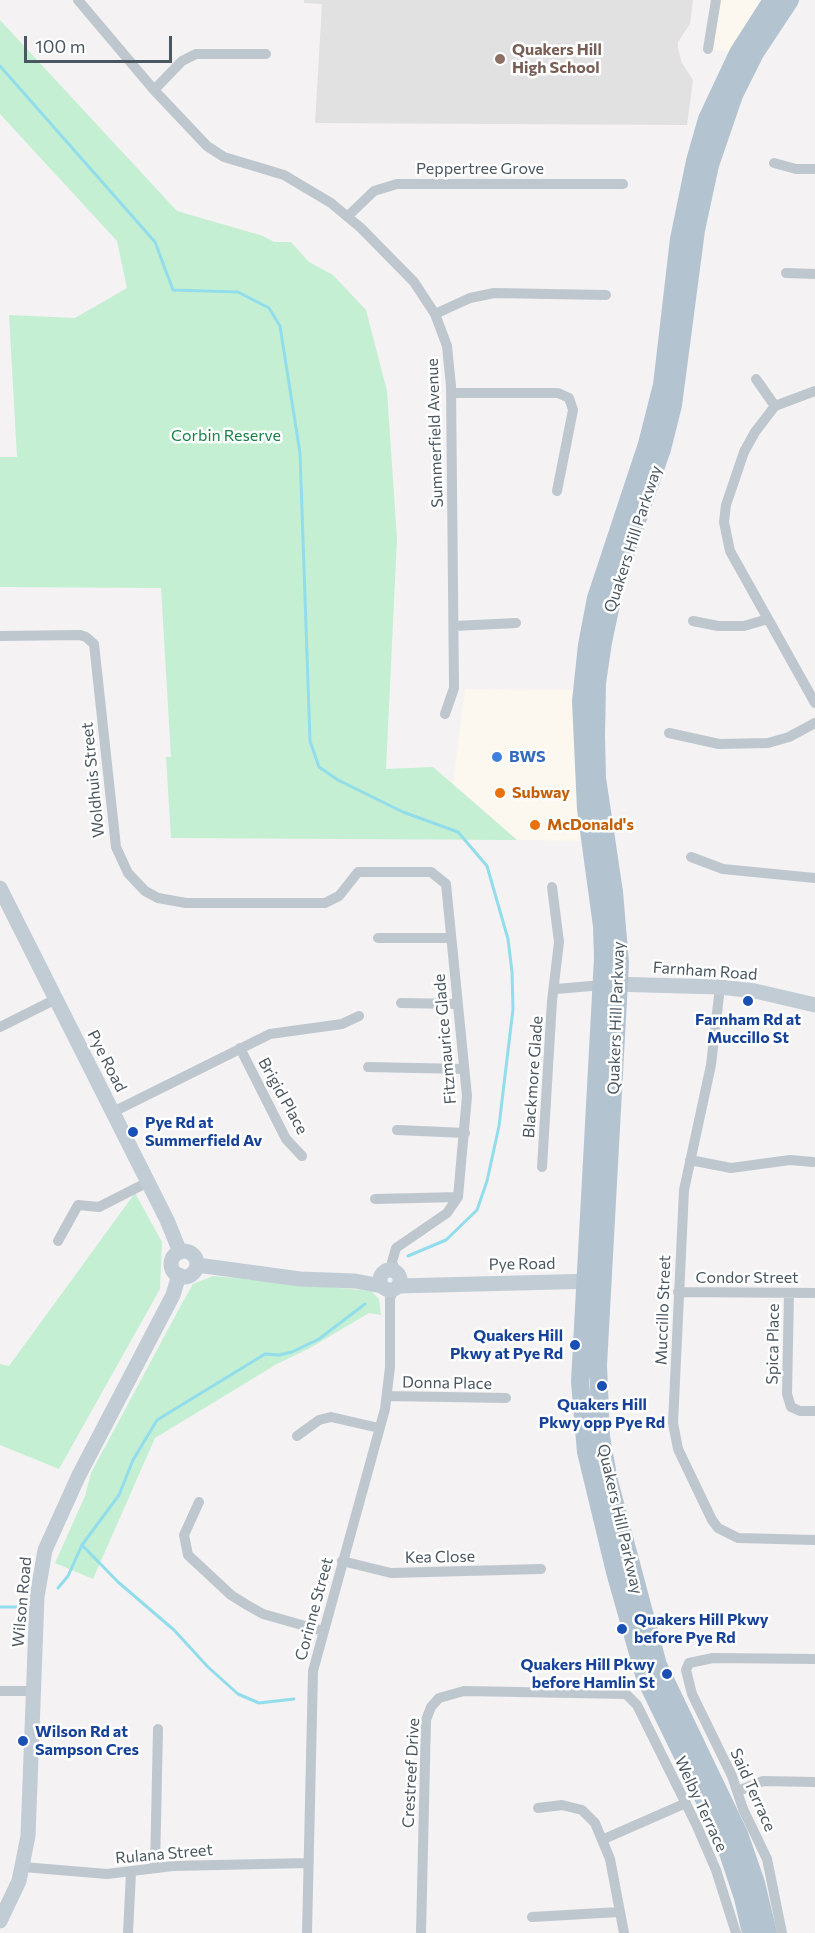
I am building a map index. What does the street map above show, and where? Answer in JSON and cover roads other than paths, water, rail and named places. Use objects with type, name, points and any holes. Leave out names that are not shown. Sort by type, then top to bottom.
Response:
[{"type":"main road","name":"Quakers Hill Parkway","points":[[611,984],[586,808],[581,701],[587,645],[609,556],[655,418],[665,365],[679,239],[695,162],[708,119],[738,53],[772,0]]},
{"type":"main road","name":"Quakers Hill Parkway","points":[[751,1933],[737,1878],[723,1838],[645,1678],[597,1502],[582,1412],[580,1382],[593,1281],[611,984],[614,892],[597,778],[596,700],[603,642],[616,582],[662,449],[674,405],[696,230],[710,165],[734,95],[755,53],[790,0]]},
{"type":"main road","name":"Quakers Hill Parkway","points":[[593,1281],[601,1437],[626,1546],[658,1665],[739,1834],[756,1883],[768,1933]]},
{"type":"street","name":"Summerfield Avenue","points":[[78,0],[154,90],[217,154],[291,178],[348,216],[414,282],[435,314],[447,346],[451,393],[454,688],[445,714]]},
{"type":"street","points":[[708,49],[716,0]]},
{"type":"street","points":[[154,90],[182,61],[196,54],[266,54]]},
{"type":"street","points":[[774,163],[796,169],[815,169]]},
{"type":"street","name":"Peppertree Grove","points":[[348,216],[374,191],[397,184],[623,184]]},
{"type":"street","points":[[786,273],[815,274]]},
{"type":"street","points":[[435,314],[470,298],[494,293],[606,295]]},
{"type":"street","points":[[756,379],[775,406]]},
{"type":"street","points":[[815,391],[775,406],[755,432],[744,452],[726,505],[724,522],[730,551],[815,703]]},
{"type":"street","points":[[451,393],[558,393],[569,398],[573,413],[557,491]]},
{"type":"street","points":[[693,621],[718,626],[744,626],[768,619]]},
{"type":"street","points":[[454,626],[516,623]]},
{"type":"street","name":"Woldhuis Street","points":[[0,636],[94,636],[116,847],[121,861],[135,882],[158,898],[186,903],[325,903],[339,896],[350,880]]},
{"type":"street","points":[[669,733],[719,744],[768,743],[789,737],[815,723]]},
{"type":"street","points":[[691,857],[723,869],[815,878]]},
{"type":"street","name":"Fitzmaurice Glade","points":[[350,880],[358,872],[431,872],[446,884],[467,1096],[458,1197]]},
{"type":"street","name":"Blackmore Glade","points":[[542,1167],[552,1001],[556,985],[558,946],[552,887]]},
{"type":"street","name":"Pye Road","points":[[0,888],[148,1182],[180,1252]]},
{"type":"street","points":[[378,938],[451,938]]},
{"type":"street","name":"Farnham Road","points":[[556,985],[720,987],[755,991],[815,1005]]},
{"type":"street","name":"Muccillo Street","points":[[720,987],[711,1065],[684,1190],[673,1424],[678,1449],[711,1520],[727,1535],[738,1538],[815,1540]]},
{"type":"street","points":[[0,1027],[56,999]]},
{"type":"street","points":[[401,1003],[457,1004]]},
{"type":"street","points":[[113,1112],[240,1048],[279,1032],[342,1024],[359,1016]]},
{"type":"street","name":"Brigid Place","points":[[240,1048],[286,1140],[302,1156]]},
{"type":"street","points":[[368,1067],[464,1069]]},
{"type":"street","points":[[397,1130],[465,1133]]},
{"type":"street","points":[[690,1160],[722,1168],[790,1160],[813,1162]]},
{"type":"street","points":[[58,1241],[78,1205],[99,1207],[148,1182]]},
{"type":"street","points":[[375,1199],[458,1197]]},
{"type":"street","points":[[390,1280],[396,1248],[447,1213],[458,1197]]},
{"type":"street","points":[[180,1252],[192,1254],[197,1265],[190,1275],[179,1275],[172,1266],[173,1257],[180,1252]]},
{"type":"street","name":"Pye Road","points":[[197,1265],[300,1279],[390,1280],[423,1283],[593,1281]]},
{"type":"street","name":"Wilson Road","points":[[0,1921],[23,1867],[28,1836],[38,1597],[45,1550],[79,1475],[173,1295],[179,1275]]},
{"type":"street","name":"Corinne Street","points":[[307,1933],[312,1682],[323,1631],[387,1396],[390,1280]]},
{"type":"street","name":"Condor Street","points":[[678,1292],[815,1293]]},
{"type":"street","name":"Spica Place","points":[[789,1293],[787,1394],[791,1407],[800,1411],[815,1411]]},
{"type":"street","name":"Donna Place","points":[[387,1396],[507,1398]]},
{"type":"street","points":[[297,1436],[319,1420],[331,1417],[380,1428]]},
{"type":"street","points":[[200,1502],[184,1535],[188,1555],[231,1595],[262,1614],[323,1631]]},
{"type":"street","name":"Kea Close","points":[[342,1561],[391,1573],[541,1569]]},
{"type":"street","name":"Said Terrace","points":[[782,1933],[767,1859],[692,1694],[687,1678],[689,1663],[713,1658],[815,1659]]},
{"type":"street","points":[[0,1691],[34,1691]]},
{"type":"street","name":"Crestreef Drive","points":[[421,1933],[426,1720],[430,1707],[447,1695],[464,1691],[626,1694]]},
{"type":"street","name":"Welby Terrace","points":[[626,1694],[637,1705],[686,1803],[716,1870],[736,1933]]},
{"type":"street","points":[[155,1868],[158,1729]]},
{"type":"street","points":[[738,1791],[763,1781],[815,1782]]},
{"type":"street","points":[[604,1839],[686,1803]]},
{"type":"street","points":[[538,1808],[562,1804],[582,1810],[595,1823],[604,1839],[624,1933]]},
{"type":"street","name":"Rulana Street","points":[[23,1867],[107,1874],[131,1873],[155,1868],[308,1863]]},
{"type":"street","points":[[128,1933],[131,1873]]},
{"type":"street","points":[[532,1917],[619,1912]]},
{"type":"waterway","points":[[0,66],[155,242],[173,290],[238,292],[269,308],[280,326],[300,453],[310,741],[319,767],[338,780],[403,812],[458,832],[487,866],[508,939],[512,972],[513,1009],[499,1126],[487,1181],[477,1210],[446,1240],[408,1256]]},
{"type":"waterway","points":[[58,1588],[68,1576],[82,1545],[119,1495],[133,1460],[157,1420],[265,1354],[279,1355],[292,1352],[319,1339],[365,1304]]},
{"type":"waterway","points":[[82,1545],[118,1582],[174,1630],[208,1667],[238,1694],[259,1703],[294,1699]]},
{"type":"waterway","points":[[0,1607],[19,1607]]},
{"type":"place","name":"Quakers Hill High School","points":[[500,59]]},
{"type":"place","name":"BWS","points":[[497,757]]},
{"type":"place","name":"Subway","points":[[500,793]]},
{"type":"place","name":"McDonald's","points":[[535,825]]},
{"type":"place","name":"Farnham Rd at Muccillo St","points":[[748,1001]]},
{"type":"place","name":"Pye Rd at Summerfield Av","points":[[133,1132]]},
{"type":"place","name":"Quakers Hill Pkwy at Pye Rd","points":[[575,1345]]},
{"type":"place","name":"Quakers Hill Pkwy opp Pye Rd","points":[[602,1386]]},
{"type":"place","name":"Quakers Hill Pkwy before Pye Rd","points":[[622,1629]]},
{"type":"place","name":"Quakers Hill Pkwy before Hamlin St","points":[[667,1674]]},
{"type":"place","name":"Wilson Rd at Sampson Cres","points":[[23,1741]]},
{"type":"park label","name":"Corbin Reserve","points":[[226,436]]}]
